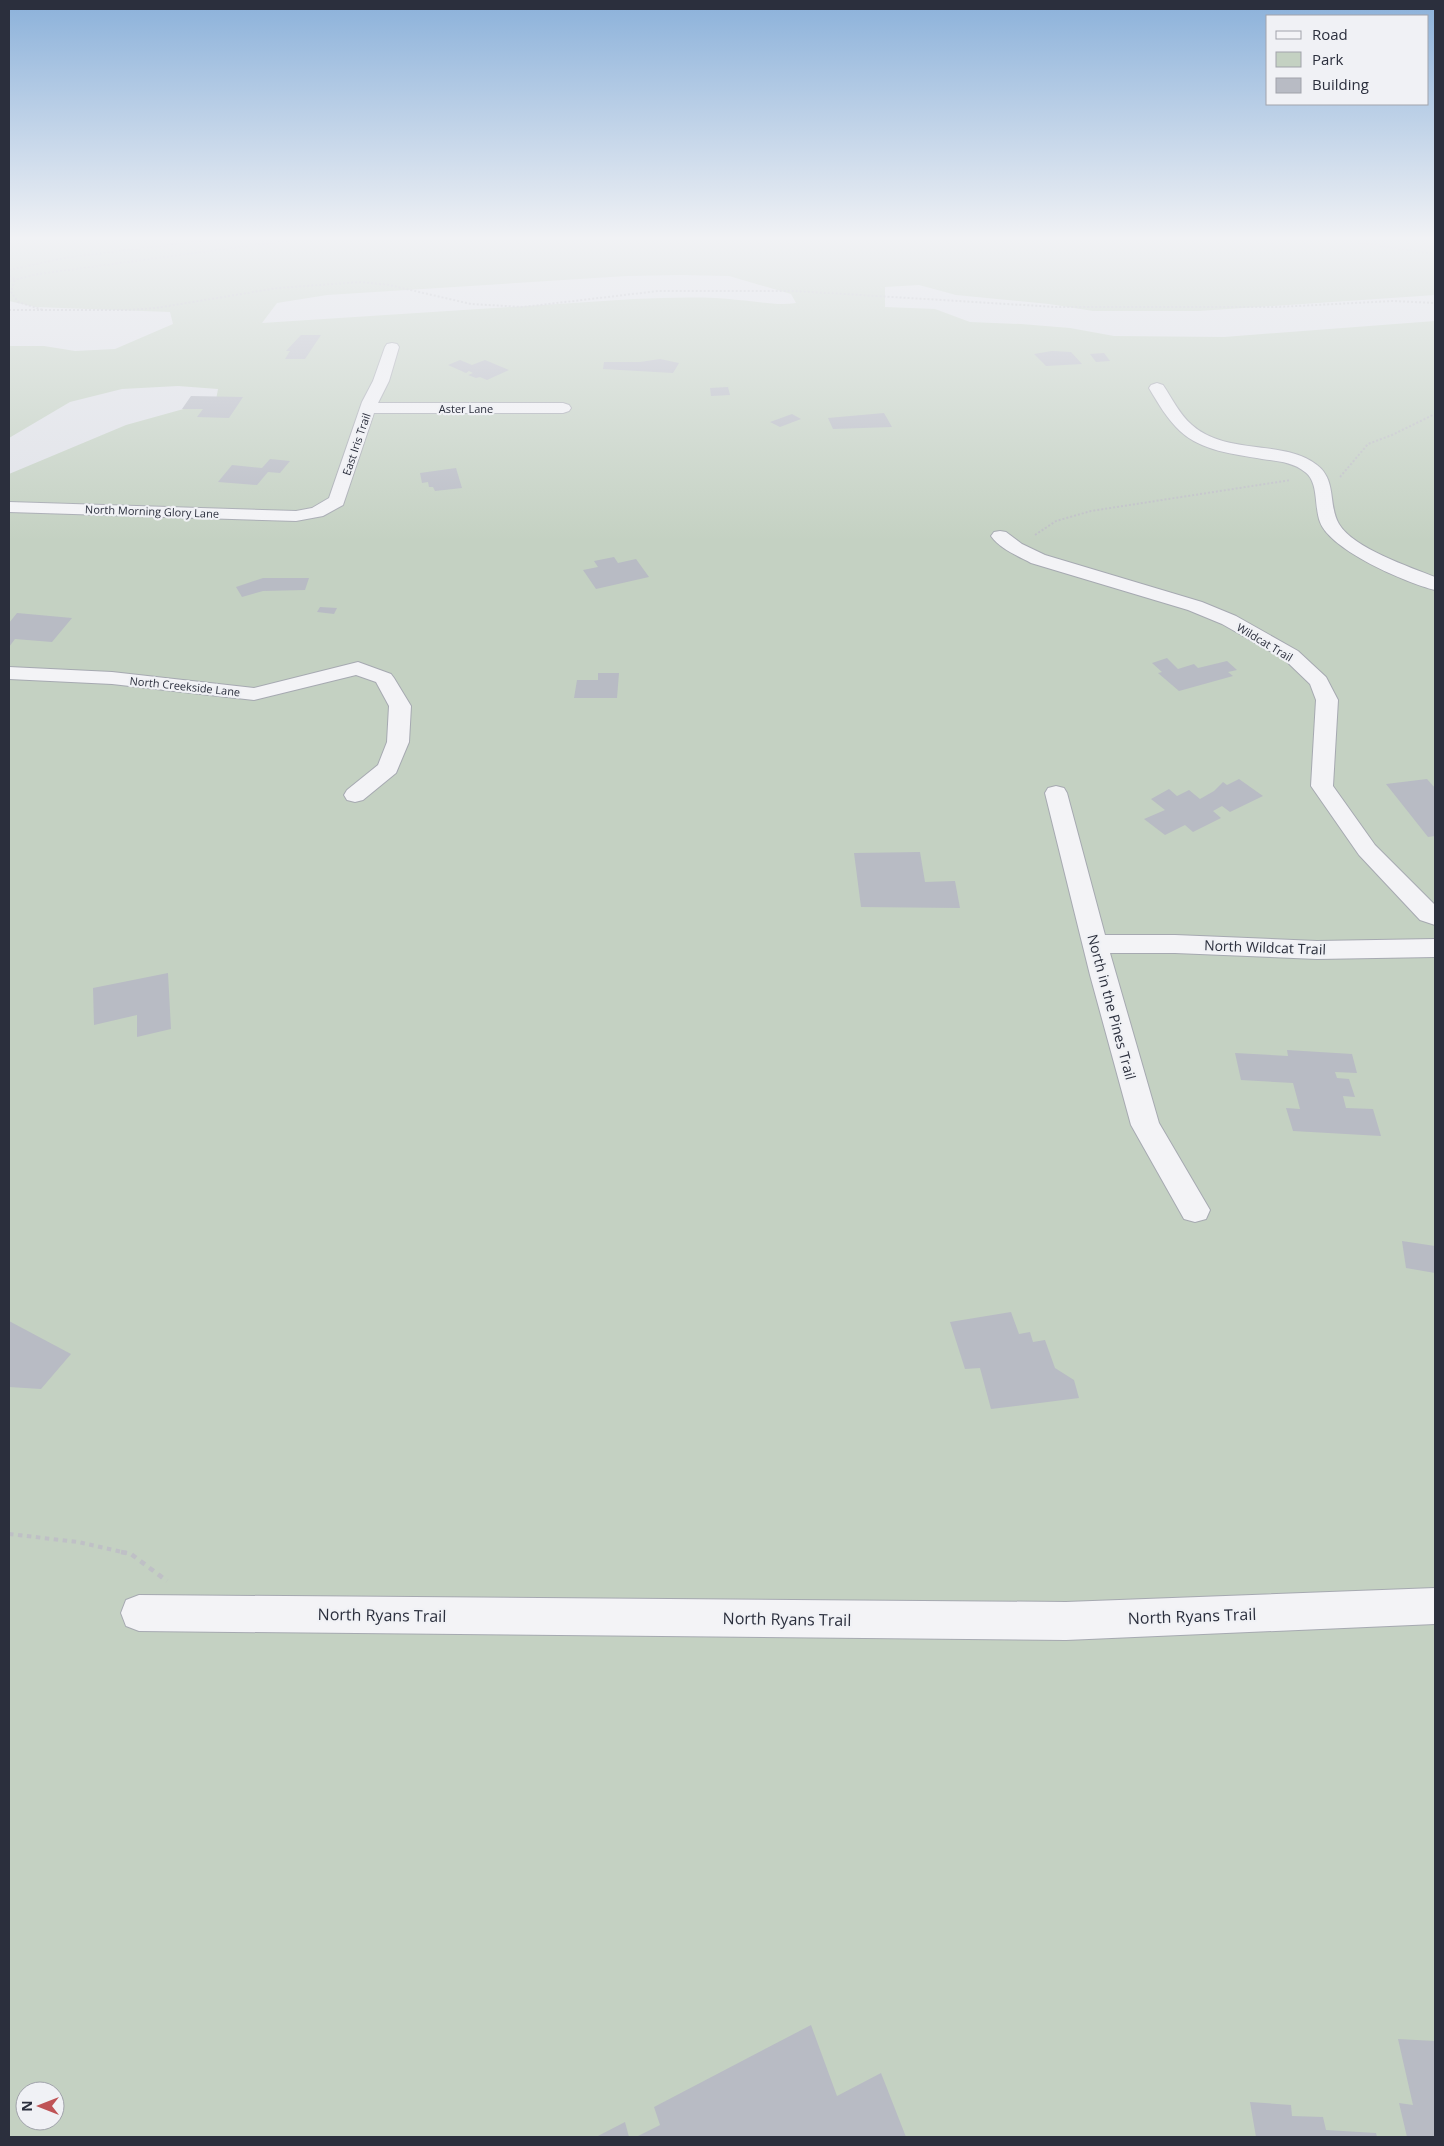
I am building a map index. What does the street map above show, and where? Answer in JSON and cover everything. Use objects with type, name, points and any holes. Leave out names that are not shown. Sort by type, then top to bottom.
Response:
[{"type":"street","name":"East Iris Trail","points":[[296,516],[318,512],[337,501],[368,408],[392,347]]},
{"type":"street","points":[[1157,388],[1178,421],[1208,443],[1224,448],[1282,456],[1302,462],[1314,469],[1318,475],[1324,495],[1331,527],[1349,543],[1378,560],[1435,584]]},
{"type":"street","name":"Aster Lane","points":[[368,408],[563,408]]},
{"type":"street","points":[[9,525],[14,507]]},
{"type":"street","name":"North Morning Glory Lane","points":[[14,507],[296,516]]},
{"type":"street","name":"Wildcat Trail","points":[[1008,542],[1038,559],[1195,606],[1228,620],[1290,654],[1319,681],[1328,700],[1322,786],[1367,850],[1429,914],[1435,917]]},
{"type":"street","name":"North Creekside Lane","points":[[9,673],[112,678],[254,694],[358,668],[384,678],[400,706],[398,742],[388,768],[355,795]]},
{"type":"street","name":"North in the Pines Trail","points":[[1056,793],[1145,1125],[1195,1210]]},
{"type":"street","name":"North Wildcat Trail","points":[[1095,944],[1175,944],[1317,950],[1435,948]]},
{"type":"street","name":"North Ryans Trail","points":[[139,1613],[1066,1621],[1435,1606]]},
{"type":"path","points":[[1324,495],[1368,444],[1392,435],[1435,414]]},
{"type":"path","points":[[1008,542],[1056,521],[1091,511],[1318,475]]},
{"type":"path","points":[[9,1534],[78,1542],[131,1554],[170,1584]]},
{"type":"green space","points":[[136,340],[1435,340],[1435,2137],[9,2137],[9,474],[126,425],[216,400],[218,389],[178,386],[122,389],[70,402],[9,438],[9,346],[44,346],[75,351],[115,349]]},
{"type":"building","points":[[296,340],[318,340],[305,359],[285,359],[290,351],[286,351]]},
{"type":"building","points":[[1052,351],[1071,352],[1082,364],[1046,366],[1034,354]]},
{"type":"building","points":[[1104,353],[1110,361],[1096,362],[1090,354]]},
{"type":"building","points":[[660,359],[679,363],[673,373],[603,369],[604,362],[640,362]]},
{"type":"building","points":[[460,360],[472,365],[485,360],[509,370],[487,380],[480,377],[476,378],[468,375],[473,373],[469,371],[466,373],[448,365]]},
{"type":"building","points":[[728,387],[730,395],[711,396],[710,388]]},
{"type":"building","points":[[191,396],[243,397],[229,418],[197,417],[203,409],[182,409]]},
{"type":"building","points":[[884,413],[892,427],[833,429],[828,418]]},
{"type":"building","points":[[792,414],[801,419],[780,427],[770,422]]},
{"type":"building","points":[[270,459],[290,461],[280,473],[268,472],[257,485],[218,482],[232,465],[262,468]]},
{"type":"building","points":[[456,468],[462,488],[435,491],[433,487],[429,487],[428,482],[422,483],[420,473]]},
{"type":"building","points":[[614,557],[618,563],[636,559],[649,577],[596,589],[583,570],[598,567],[594,561]]},
{"type":"building","points":[[263,578],[309,578],[305,590],[263,591],[242,597],[236,587]]},
{"type":"building","points":[[320,607],[337,608],[334,614],[317,612]]},
{"type":"building","points":[[17,613],[72,618],[52,642],[15,639],[9,647],[9,623]]},
{"type":"building","points":[[1167,658],[1178,669],[1194,664],[1198,668],[1227,661],[1237,670],[1228,672],[1233,676],[1179,691],[1158,673],[1162,672],[1152,663]]},
{"type":"building","points":[[598,673],[619,673],[617,698],[574,698],[577,680],[598,680]]},
{"type":"building","points":[[1239,779],[1263,796],[1230,812],[1222,806],[1213,811],[1221,818],[1193,832],[1185,825],[1165,835],[1144,819],[1165,810],[1151,799],[1169,789],[1177,796],[1189,790],[1200,799],[1214,791],[1223,782],[1227,785]]},
{"type":"building","points":[[1427,779],[1435,788],[1435,836],[1428,837],[1386,784]]},
{"type":"building","points":[[920,852],[925,882],[955,881],[960,908],[861,907],[854,853]]},
{"type":"building","points":[[168,973],[171,1029],[137,1037],[137,1015],[94,1025],[93,988]]},
{"type":"building","points":[[1287,1050],[1352,1054],[1357,1073],[1335,1072],[1337,1078],[1349,1079],[1355,1097],[1343,1096],[1346,1108],[1373,1109],[1381,1136],[1293,1131],[1286,1108],[1300,1109],[1293,1083],[1241,1080],[1235,1053],[1288,1056]]},
{"type":"building","points":[[1402,1241],[1435,1246],[1435,1273],[1406,1268]]},
{"type":"building","points":[[1011,1312],[1019,1334],[1030,1332],[1033,1342],[1045,1340],[1055,1368],[1074,1380],[1079,1398],[991,1409],[980,1368],[965,1369],[950,1322]]},
{"type":"building","points":[[9,1321],[71,1354],[41,1389],[9,1387]]},
{"type":"building","points":[[811,2025],[837,2096],[881,2073],[906,2137],[636,2137],[660,2125],[654,2107]]},
{"type":"building","points":[[1398,2039],[1435,2041],[1435,2137],[1407,2137],[1399,2103],[1413,2105]]},
{"type":"building","points":[[1250,2102],[1291,2105],[1292,2116],[1323,2117],[1326,2130],[1376,2133],[1377,2137],[1256,2137]]},
{"type":"building","points":[[625,2122],[629,2137],[596,2137]]}]
